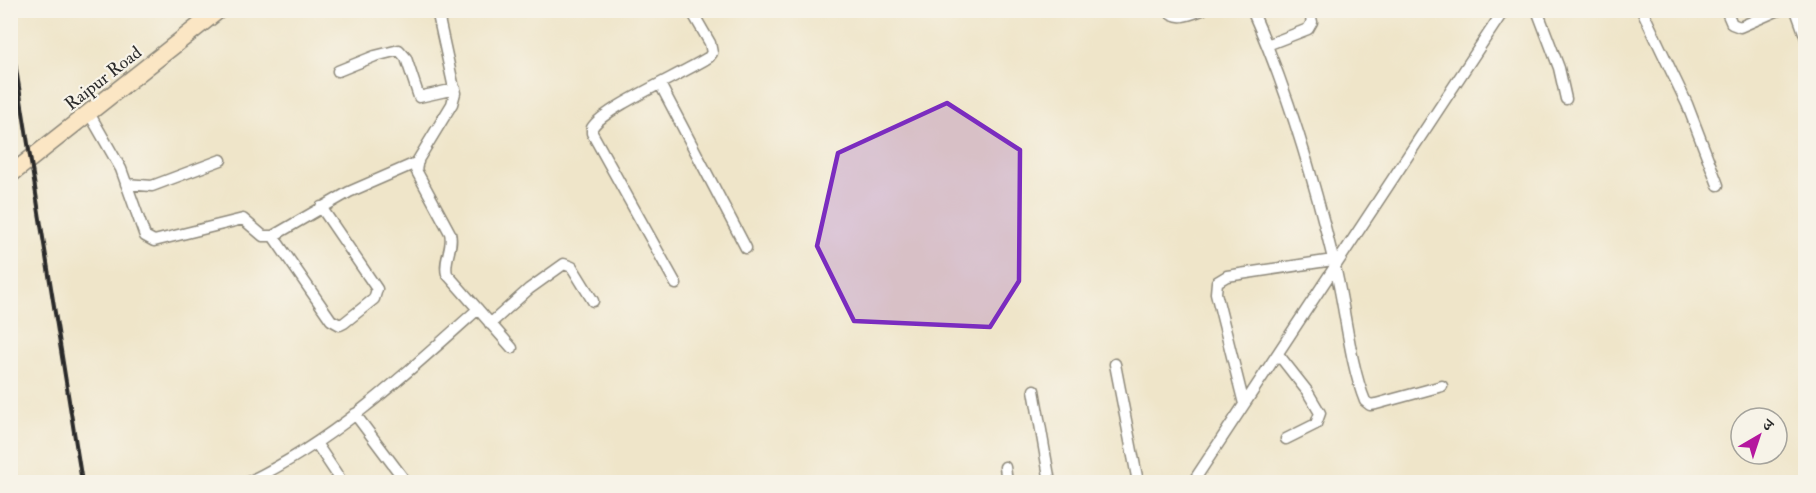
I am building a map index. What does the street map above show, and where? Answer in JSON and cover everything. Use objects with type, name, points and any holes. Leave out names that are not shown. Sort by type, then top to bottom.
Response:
[{"type":"main road","name":"Raipur Road","points":[[10,175],[219,10]]},
{"type":"street","points":[[437,10],[454,89],[452,104],[418,162],[416,170],[452,239],[446,271],[512,348]]},
{"type":"street","points":[[676,284],[592,134],[592,128],[599,119],[705,60],[712,53],[710,43],[691,10]]},
{"type":"street","points":[[1167,10],[1175,16],[1182,17],[1202,10]]},
{"type":"street","points":[[1252,10],[1305,151],[1334,263],[1365,401],[1370,405],[1376,404],[1442,386]]},
{"type":"street","points":[[1267,45],[1308,29],[1312,22],[1309,10]]},
{"type":"street","points":[[1193,483],[1278,354],[1334,263],[1503,10]]},
{"type":"street","points":[[1537,10],[1559,68],[1566,99]]},
{"type":"street","points":[[1642,10],[1687,104],[1718,185]]},
{"type":"street","points":[[1726,10],[1732,24],[1740,27],[1779,10]]},
{"type":"street","points":[[1796,10],[1806,38]]},
{"type":"street","points":[[338,71],[375,56],[399,50],[406,58],[414,89],[419,97],[454,89]]},
{"type":"street","points":[[660,84],[746,248]]},
{"type":"street","points":[[89,113],[113,153],[145,236],[149,240],[243,219],[263,236],[273,236],[365,184],[418,162]]},
{"type":"street","points":[[126,184],[152,186],[221,160]]},
{"type":"street","points":[[273,236],[331,320],[340,325],[344,323],[374,299],[377,289],[321,207]]},
{"type":"street","points":[[1244,404],[1216,293],[1217,282],[1227,276],[1334,263]]},
{"type":"street","points":[[490,324],[529,289],[564,264],[572,267],[593,301]]},
{"type":"street","points":[[248,483],[316,442],[355,414],[414,367],[478,309]]},
{"type":"street","points":[[1278,354],[1307,391],[1320,413],[1317,424],[1286,439]]},
{"type":"street","points":[[1116,364],[1138,483]]},
{"type":"street","points":[[1034,390],[1050,483]]},
{"type":"street","points":[[355,414],[406,483]]},
{"type":"street","points":[[316,442],[342,483]]},
{"type":"street","points":[[1005,467],[1007,483]]},
{"type":"highlighted area","points":[[947,103],[1020,150],[1019,281],[990,327],[854,321],[817,246],[838,153]]},
{"type":"railway","points":[[10,31],[82,482]]}]
